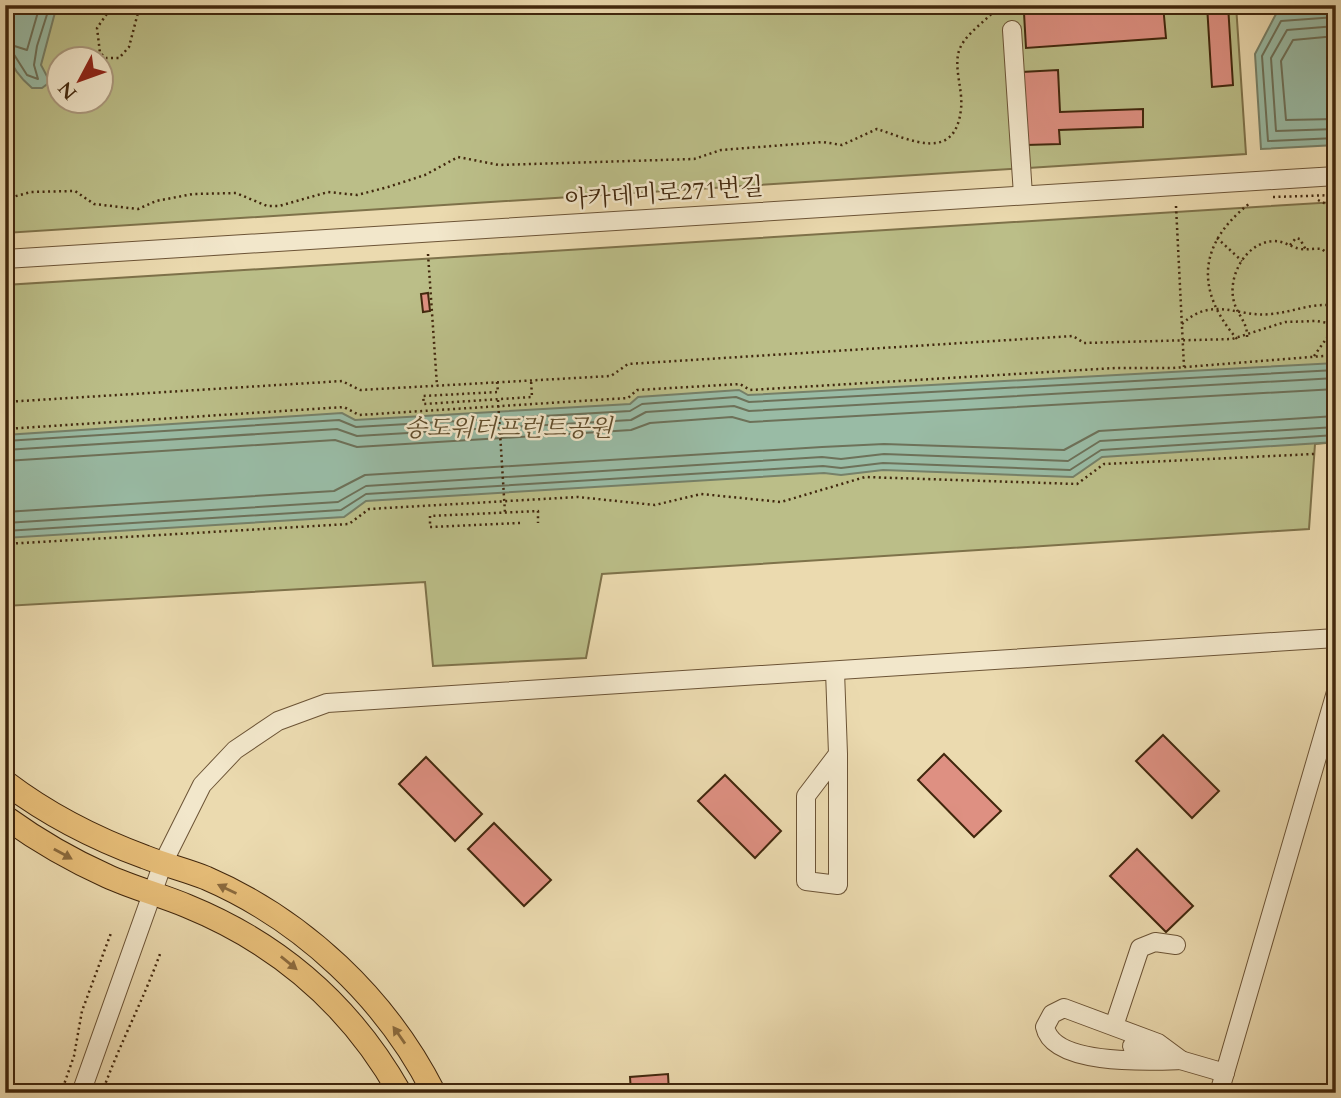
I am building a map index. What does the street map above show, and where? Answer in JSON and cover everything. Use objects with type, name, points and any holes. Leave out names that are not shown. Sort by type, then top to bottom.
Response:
[{"type":"main road","points":[[5,782],[92,835],[207,879],[265,909],[330,959],[361,988],[391,1024],[434,1093]]},
{"type":"main road","points":[[5,817],[78,862],[250,937],[314,982],[367,1040],[400,1093]]},
{"type":"street","points":[[1012,30],[1023,194]]},
{"type":"street","name":"아카데미로271번길","points":[[5,259],[1333,176]]},
{"type":"street","points":[[81,1093],[163,863],[202,785],[235,750],[278,721],[327,703],[1336,638]]},
{"type":"street","points":[[835,670],[838,754],[838,885],[806,881],[806,796],[838,754]]},
{"type":"street","points":[[1219,1093],[1336,692]]},
{"type":"street","points":[[1114,1026],[1140,948],[1155,942],[1176,945]]},
{"type":"street","points":[[1064,1008],[1158,1043],[1181,1060],[1139,1060],[1067,1052],[1051,1042],[1045,1027],[1052,1014],[1064,1008]]},
{"type":"street","points":[[1132,1046],[1224,1073]]},
{"type":"path","points":[[113,5],[97,28],[100,53],[106,58],[119,58],[129,47],[140,5]]},
{"type":"path","points":[[5,199],[31,192],[75,191],[94,204],[138,209],[156,201],[193,194],[236,194],[267,206],[279,206],[328,192],[357,195],[388,187],[425,175],[458,157],[499,164],[694,159],[721,150],[823,142],[842,145],[877,129],[924,144],[939,145],[947,140],[961,110],[958,55],[961,46],[999,5]]},
{"type":"path","points":[[1318,200],[1336,209]]},
{"type":"path","points":[[1237,339],[1217,309],[1208,286],[1207,268],[1217,238],[1232,218],[1250,203]]},
{"type":"path","points":[[1176,206],[1184,367]]},
{"type":"path","points":[[1217,238],[1242,261]]},
{"type":"path","points":[[1290,245],[1296,238],[1300,239],[1306,250]]},
{"type":"path","points":[[1247,337],[1237,309],[1233,284],[1242,261],[1267,243],[1306,250],[1325,250],[1330,256],[1336,279]]},
{"type":"path","points":[[428,254],[437,386]]},
{"type":"path","points":[[1182,324],[1197,313],[1217,309],[1237,309],[1266,315],[1313,305],[1336,306]]},
{"type":"path","points":[[5,402],[341,380],[360,390],[611,376],[628,364],[1073,336],[1084,343],[1237,339],[1285,322],[1316,321],[1336,325],[1314,357]]},
{"type":"path","points":[[5,429],[344,407],[359,415],[628,398],[637,390],[740,384],[750,390],[1115,368],[1184,367],[1336,355]]},
{"type":"path","points":[[497,382],[498,392],[424,396],[424,404],[532,397],[531,380]]},
{"type":"path","points":[[498,400],[505,513]]},
{"type":"path","points":[[5,544],[349,524],[369,509],[578,497],[646,505],[701,494],[781,502],[865,477],[1077,484],[1104,464],[1314,454]]},
{"type":"path","points":[[520,523],[430,527],[430,516],[538,512],[538,523]]},
{"type":"path","points":[[61,1093],[74,1056],[82,1011],[111,933]]},
{"type":"path","points":[[102,1093],[118,1049],[141,1006],[160,954]]},
{"type":"green space","points":[[5,5],[1236,5],[1246,154],[5,233]]},
{"type":"green space","name":"송도워터프런트공원","points":[[1336,202],[1336,442],[1315,444],[1309,529],[602,574],[586,658],[433,666],[425,582],[5,606],[5,285]]},
{"type":"water","points":[[5,5],[57,5],[41,65],[46,74],[46,85],[42,88],[32,88],[15,70],[10,61],[6,41]]},
{"type":"water","points":[[1336,10],[1336,145],[1261,149],[1255,54],[1276,14]]},
{"type":"water","points":[[1336,363],[1336,442],[1102,457],[1073,477],[883,470],[841,475],[824,473],[366,501],[344,517],[5,538],[5,435],[342,413],[355,420],[630,404],[638,397],[739,390],[748,395]]},
{"type":"building","points":[[1163,5],[1166,38],[1026,48],[1024,13]]},
{"type":"building","points":[[1207,5],[1228,5],[1233,85],[1212,87]]},
{"type":"building","points":[[1058,70],[1060,112],[1143,109],[1143,127],[1059,130],[1060,144],[1026,145],[1022,72]]},
{"type":"building","points":[[428,293],[430,311],[423,312],[421,294]]},
{"type":"building","points":[[1163,735],[1219,791],[1192,818],[1136,761]]},
{"type":"building","points":[[944,754],[1001,811],[974,837],[918,780]]},
{"type":"building","points":[[426,757],[482,814],[455,841],[399,784]]},
{"type":"building","points":[[725,775],[781,831],[755,858],[698,801]]},
{"type":"building","points":[[494,823],[551,880],[524,906],[468,849]]},
{"type":"building","points":[[1137,849],[1193,906],[1166,932],[1110,876]]},
{"type":"building","points":[[668,1074],[669,1093],[631,1093],[630,1077]]}]
